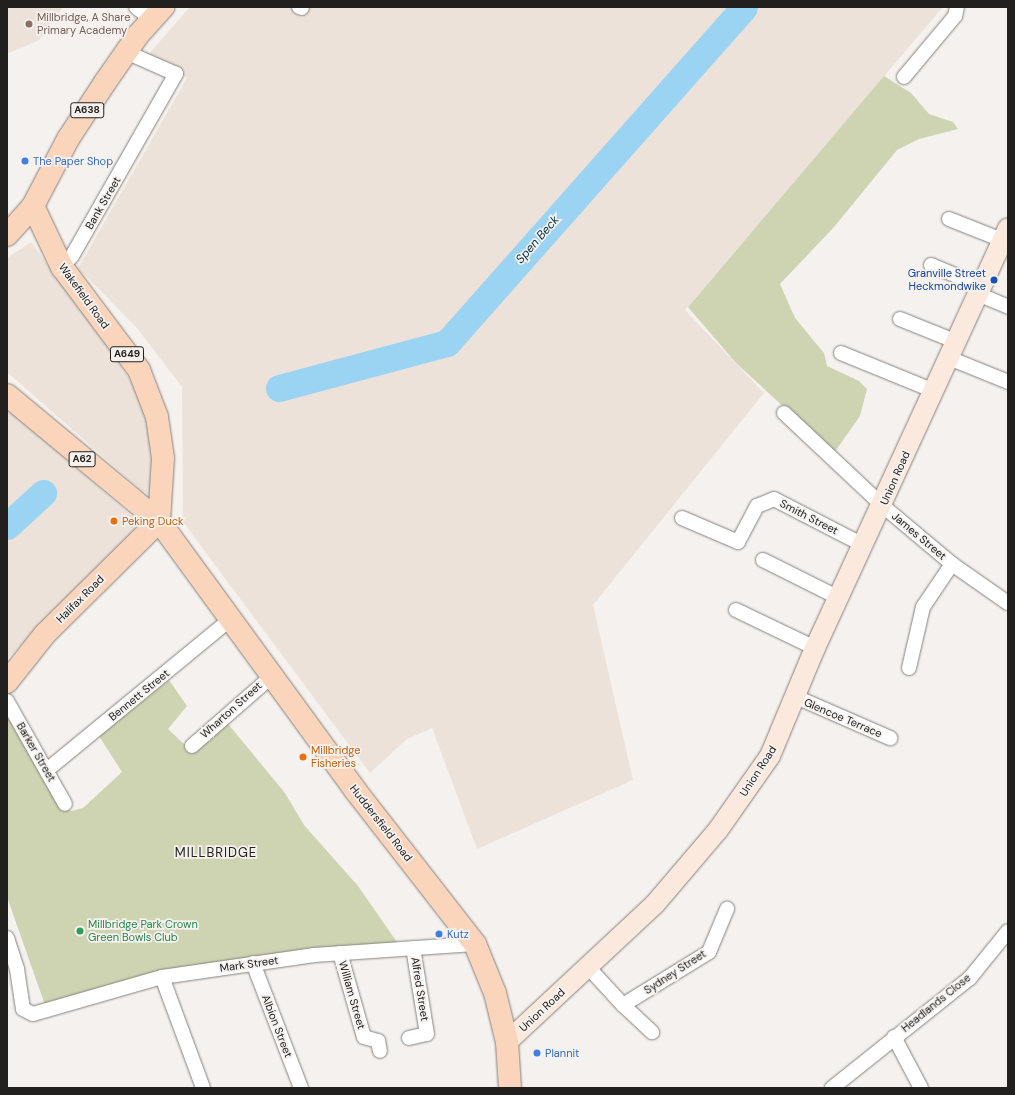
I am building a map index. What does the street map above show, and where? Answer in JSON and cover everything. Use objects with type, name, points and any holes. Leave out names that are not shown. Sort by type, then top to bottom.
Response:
[{"type":"main road","name":"A638","points":[[7,235],[33,206],[68,139],[126,52],[150,11]]},
{"type":"main road","name":"Wakefield Road","points":[[33,206],[62,267],[139,370],[157,417],[163,458],[159,522]]},
{"type":"main road","name":"A62","points":[[9,400],[159,522]]},
{"type":"main road","name":"Huddersfield Road","points":[[159,522],[272,676],[475,944],[495,993],[507,1042],[510,1088]]},
{"type":"main road","name":"Halifax Road","points":[[7,682],[45,634],[159,522]]},
{"type":"street","points":[[904,77],[955,16],[957,7]]},
{"type":"street","name":"Bank Street","points":[[62,267],[72,256],[176,74],[126,52]]},
{"type":"street","name":"Union Road","points":[[507,1042],[655,904],[718,830],[770,756],[816,648],[865,546],[979,290],[1005,240],[949,219]]},
{"type":"street","points":[[931,265],[1008,307]]},
{"type":"street","points":[[900,318],[1008,382]]},
{"type":"street","points":[[841,353],[934,391]]},
{"type":"street","name":"James Street","points":[[784,413],[883,506],[952,564],[1008,603]]},
{"type":"street","name":"Smith Street","points":[[682,518],[738,542],[756,506],[774,500],[865,546]]},
{"type":"street","points":[[763,560],[839,598]]},
{"type":"street","points":[[909,668],[923,607],[952,564]]},
{"type":"street","points":[[736,610],[816,648]]},
{"type":"street","name":"Bennett Street","points":[[47,770],[231,619]]},
{"type":"street","name":"Wharton Street","points":[[192,746],[272,676]]},
{"type":"street","name":"Glencoe Terrace","points":[[796,698],[890,738]]},
{"type":"street","name":"Barker Street","points":[[7,701],[65,804]]},
{"type":"street","name":"Sydney Street","points":[[624,1005],[708,952],[727,909]]},
{"type":"street","name":"Headlands Close","points":[[832,1088],[894,1037],[970,978],[1003,947],[1008,931]]},
{"type":"street","name":"Mark Street","points":[[7,938],[17,969],[23,1009],[28,1013],[162,977],[253,963],[340,954],[475,944]]},
{"type":"street","name":"Alfred Street","points":[[409,1038],[427,1034],[413,948]]},
{"type":"street","name":"William Street","points":[[340,954],[364,1037],[378,1041],[380,1051]]},
{"type":"street","name":"Albion Street","points":[[253,963],[301,1088]]},
{"type":"street","points":[[588,967],[652,1032]]},
{"type":"street","points":[[162,977],[203,1088]]},
{"type":"street","points":[[894,1037],[921,1088]]},
{"type":"shaded area","name":"Millbridge, A Share Primary Academy","points":[[7,7],[63,7],[39,40],[7,54]]},
{"type":"shaded area","points":[[190,7],[943,7],[685,310],[764,393],[593,605],[633,780],[477,849],[432,728],[407,739],[370,773],[183,522],[182,387],[137,328],[78,268],[187,78],[148,55]]},
{"type":"shaded area","points":[[31,242],[93,325],[139,393],[153,420],[157,498],[142,491],[7,372],[7,258]]},
{"type":"shaded area","points":[[12,412],[141,524],[7,659],[7,414]]},
{"type":"green space","points":[[884,76],[911,93],[929,114],[953,122],[958,129],[919,139],[897,150],[834,227],[780,284],[795,318],[824,353],[827,366],[859,381],[867,389],[860,416],[834,453],[736,363],[688,307]]},
{"type":"green space","points":[[169,680],[187,706],[168,729],[187,747],[224,719],[285,793],[304,825],[358,886],[399,945],[315,951],[45,1005],[7,897],[7,711],[60,806],[71,811],[83,808],[122,772],[99,736]]},
{"type":"waterway","name":"Spen Beck","points":[[279,388],[447,343],[744,7]]},
{"type":"waterway","points":[[7,526],[43,493]]},
{"type":"place","name":"Millbridge, A Share Primary Academy","points":[[29,24]]},
{"type":"place","name":"The Paper Shop","points":[[25,161]]},
{"type":"place","name":"Granville Street Heckmondwike","points":[[994,280]]},
{"type":"place","name":"Peking Duck","points":[[114,521]]},
{"type":"place","name":"Millbridge Fisheries","points":[[303,757]]},
{"type":"place","name":"Millbridge Park Crown Green Bowls Club","points":[[80,931]]},
{"type":"place","name":"Kutz","points":[[439,934]]},
{"type":"place","name":"Plannit","points":[[537,1053]]},
{"type":"district","name":"MILLBRIDGE","points":[[216,853]]}]
